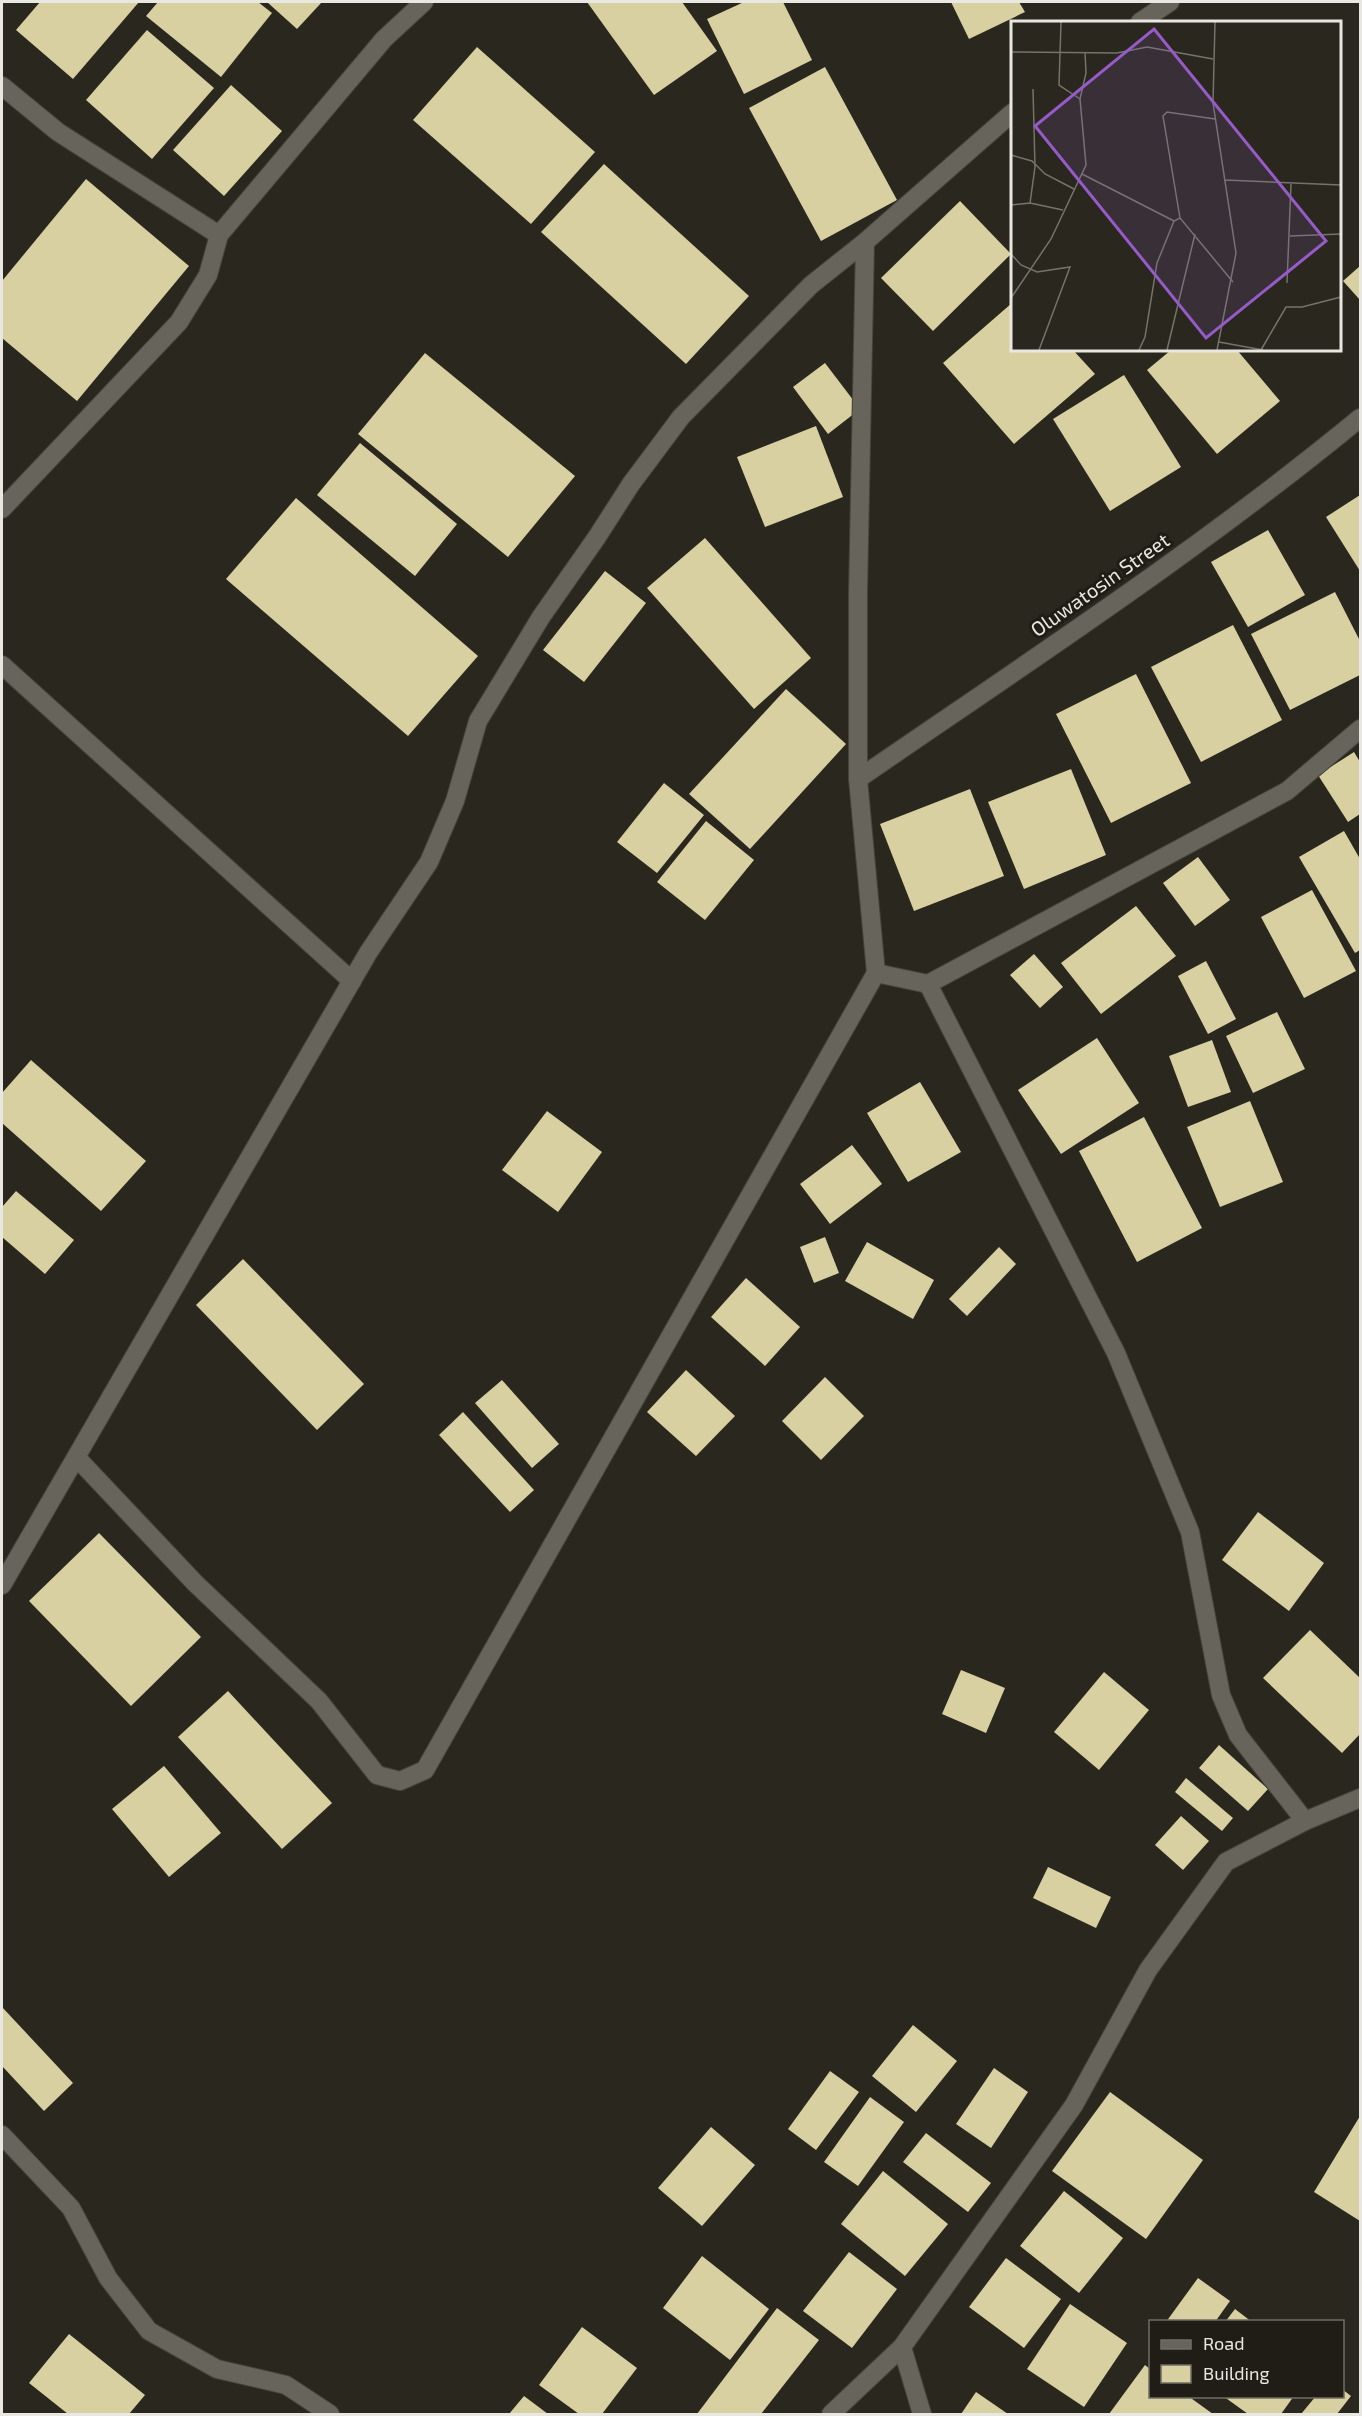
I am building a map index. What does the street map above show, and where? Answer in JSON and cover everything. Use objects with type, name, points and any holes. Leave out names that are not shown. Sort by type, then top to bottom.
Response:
[{"type":"street","points":[[2,509],[179,322],[208,275],[219,234],[384,39],[424,2]]},
{"type":"street","points":[[1142,21],[1170,2]]},
{"type":"street","points":[[2,86],[58,132],[219,234]]},
{"type":"street","points":[[2,1585],[368,952],[429,862],[455,801],[478,721],[541,617],[631,484],[681,417],[811,285],[865,242],[1011,114]]},
{"type":"street","points":[[76,1458],[195,1583],[319,1701],[377,1775],[400,1781],[425,1770],[876,973],[858,779],[858,592],[865,242]]},
{"type":"street","name":"Oluwatosin Street","points":[[858,779],[1150,579],[1282,482],[1360,418]]},
{"type":"street","points":[[2,665],[352,981]]},
{"type":"street","points":[[876,973],[928,984],[1287,790],[1360,729]]},
{"type":"street","points":[[928,984],[1116,1353],[1186,1522],[1190,1532],[1221,1695],[1238,1735],[1305,1821]]},
{"type":"street","points":[[831,2415],[902,2347],[1074,2105],[1148,1970],[1226,1862],[1305,1821],[1360,1798]]},
{"type":"street","points":[[2,2135],[71,2208],[108,2278],[149,2331],[217,2369],[286,2385],[330,2415]]},
{"type":"street","points":[[902,2347],[922,2415]]},
{"type":"building","points":[[40,2],[139,2],[73,79],[16,30]]},
{"type":"building","points":[[158,2],[258,2],[272,13],[221,77],[146,16]]},
{"type":"building","points":[[267,2],[322,2],[297,29]]},
{"type":"building","points":[[587,2],[682,2],[717,51],[654,95]]},
{"type":"building","points":[[744,2],[783,2],[812,60],[744,94],[707,19]]},
{"type":"building","points":[[951,2],[1019,2],[1025,12],[969,39]]},
{"type":"building","points":[[147,30],[214,88],[152,159],[86,100]]},
{"type":"building","points":[[477,47],[595,152],[531,224],[413,120]]},
{"type":"building","points":[[825,67],[897,200],[821,241],[749,108]]},
{"type":"building","points":[[231,85],[282,131],[224,196],[173,150]]},
{"type":"building","points":[[604,164],[749,296],[686,364],[541,232]]},
{"type":"building","points":[[86,179],[189,266],[77,401],[2,338],[2,281]]},
{"type":"building","points":[[960,201],[1011,254],[933,331],[881,278]]},
{"type":"building","points":[[1360,266],[1360,300],[1343,281]]},
{"type":"building","points":[[1011,304],[1011,351],[1074,351],[1095,374],[1014,444],[943,363]]},
{"type":"building","points":[[1170,351],[1238,351],[1280,401],[1217,454],[1147,370]]},
{"type":"building","points":[[425,353],[575,476],[508,557],[358,434]]},
{"type":"building","points":[[825,363],[860,409],[828,434],[793,387]]},
{"type":"building","points":[[1124,375],[1181,467],[1110,511],[1053,419]]},
{"type":"building","points":[[816,426],[843,497],[765,527],[737,457]]},
{"type":"building","points":[[360,443],[457,524],[415,576],[317,495]]},
{"type":"building","points":[[1360,495],[1360,571],[1326,517]]},
{"type":"building","points":[[296,498],[478,656],[408,736],[226,579]]},
{"type":"building","points":[[1268,530],[1305,595],[1248,627],[1211,562]]},
{"type":"building","points":[[705,538],[811,658],[754,709],[647,588]]},
{"type":"building","points":[[605,571],[646,603],[584,682],[543,650]]},
{"type":"building","points":[[1335,592],[1360,641],[1360,675],[1290,710],[1251,634]]},
{"type":"building","points":[[1233,625],[1282,720],[1201,762],[1151,667]]},
{"type":"building","points":[[1136,674],[1191,783],[1111,823],[1056,714]]},
{"type":"building","points":[[786,689],[846,744],[750,849],[689,794]]},
{"type":"building","points":[[1354,752],[1360,762],[1360,814],[1348,822],[1318,775]]},
{"type":"building","points":[[1071,769],[1106,855],[1024,889],[988,802]]},
{"type":"building","points":[[664,783],[704,815],[657,873],[617,842]]},
{"type":"building","points":[[970,789],[1004,876],[914,911],[880,824]]},
{"type":"building","points":[[706,821],[754,860],[705,920],[657,882]]},
{"type":"building","points":[[1344,831],[1360,859],[1360,950],[1355,953],[1299,857]]},
{"type":"building","points":[[1198,857],[1230,900],[1195,926],[1163,883]]},
{"type":"building","points":[[1312,890],[1356,971],[1304,998],[1261,917]]},
{"type":"building","points":[[1136,906],[1176,956],[1101,1014],[1061,963]]},
{"type":"building","points":[[1034,954],[1063,987],[1040,1008],[1010,975]]},
{"type":"building","points":[[1206,961],[1236,1019],[1208,1034],[1178,976]]},
{"type":"building","points":[[1277,1012],[1305,1069],[1253,1093],[1226,1036]]},
{"type":"building","points":[[1097,1038],[1139,1103],[1061,1154],[1018,1090]]},
{"type":"building","points":[[1212,1040],[1231,1092],[1188,1107],[1169,1056]]},
{"type":"building","points":[[31,1060],[146,1161],[101,1211],[2,1123],[2,1093]]},
{"type":"building","points":[[920,1082],[961,1152],[908,1182],[867,1113]]},
{"type":"building","points":[[1250,1101],[1283,1182],[1220,1207],[1187,1127]]},
{"type":"building","points":[[547,1111],[602,1152],[558,1212],[502,1170]]},
{"type":"building","points":[[1144,1117],[1202,1228],[1137,1262],[1079,1151]]},
{"type":"building","points":[[852,1145],[882,1184],[830,1224],[800,1184]]},
{"type":"building","points":[[16,1191],[74,1240],[45,1274],[2,1237],[2,1207]]},
{"type":"building","points":[[825,1237],[839,1273],[814,1283],[800,1247]]},
{"type":"building","points":[[867,1242],[934,1280],[913,1319],[845,1281]]},
{"type":"building","points":[[999,1247],[1016,1264],[967,1316],[949,1299]]},
{"type":"building","points":[[243,1259],[364,1384],[317,1430],[196,1305]]},
{"type":"building","points":[[746,1278],[800,1327],[765,1366],[711,1317]]},
{"type":"building","points":[[686,1370],[735,1416],[696,1456],[647,1412]]},
{"type":"building","points":[[825,1377],[864,1416],[821,1460],[782,1421]]},
{"type":"building","points":[[502,1380],[559,1444],[532,1468],[475,1403]]},
{"type":"building","points":[[463,1412],[534,1490],[510,1512],[439,1435]]},
{"type":"building","points":[[1258,1512],[1324,1563],[1289,1611],[1222,1560]]},
{"type":"building","points":[[99,1533],[201,1637],[131,1706],[29,1601]]},
{"type":"building","points":[[1310,1630],[1360,1678],[1360,1734],[1342,1753],[1263,1678]]},
{"type":"building","points":[[961,1670],[1005,1688],[986,1733],[942,1714]]},
{"type":"building","points":[[1104,1672],[1149,1710],[1099,1770],[1054,1732]]},
{"type":"building","points":[[228,1691],[332,1803],[282,1849],[178,1737]]},
{"type":"building","points":[[1219,1745],[1268,1789],[1248,1811],[1199,1768]]},
{"type":"building","points":[[164,1766],[221,1833],[169,1877],[112,1809]]},
{"type":"building","points":[[1186,1778],[1233,1818],[1222,1831],[1175,1792]]},
{"type":"building","points":[[1181,1816],[1209,1841],[1183,1870],[1155,1845]]},
{"type":"building","points":[[1048,1867],[1111,1897],[1096,1928],[1033,1898]]},
{"type":"building","points":[[2,2007],[73,2083],[44,2111],[2,2066]]},
{"type":"building","points":[[913,2025],[957,2061],[916,2112],[872,2076]]},
{"type":"building","points":[[994,2068],[1028,2092],[991,2148],[956,2124]]},
{"type":"building","points":[[830,2071],[859,2092],[816,2150],[788,2129]]},
{"type":"building","points":[[1110,2092],[1203,2160],[1146,2239],[1052,2171]]},
{"type":"building","points":[[870,2097],[904,2122],[858,2186],[824,2162]]},
{"type":"building","points":[[1360,2116],[1360,2221],[1314,2192]]},
{"type":"building","points":[[711,2127],[755,2165],[702,2226],[658,2188]]},
{"type":"building","points":[[926,2133],[991,2183],[968,2212],[903,2162]]},
{"type":"building","points":[[883,2171],[948,2224],[905,2276],[841,2224]]},
{"type":"building","points":[[1064,2191],[1123,2238],[1079,2293],[1020,2246]]},
{"type":"building","points":[[849,2252],[897,2289],[852,2348],[803,2311]]},
{"type":"building","points":[[702,2256],[769,2309],[730,2360],[663,2308]]},
{"type":"building","points":[[1006,2258],[1061,2299],[1024,2348],[969,2307]]},
{"type":"building","points":[[1198,2278],[1230,2301],[1216,2320],[1167,2320]]},
{"type":"building","points":[[1070,2304],[1127,2343],[1084,2407],[1027,2369]]},
{"type":"building","points":[[777,2308],[819,2340],[761,2414],[697,2414]]},
{"type":"building","points":[[1235,2309],[1249,2320],[1227,2320]]},
{"type":"building","points":[[582,2327],[637,2368],[602,2414],[579,2414],[539,2385]]},
{"type":"building","points":[[69,2334],[145,2395],[129,2414],[68,2414],[29,2383]]},
{"type":"building","points":[[1145,2365],[1149,2368],[1149,2398],[1191,2398],[1213,2414],[1109,2414]]},
{"type":"building","points":[[1344,2391],[1351,2396],[1337,2414],[1301,2414],[1314,2398],[1344,2398]]},
{"type":"building","points":[[976,2392],[1008,2414],[961,2414]]},
{"type":"building","points":[[524,2396],[548,2414],[509,2414]]},
{"type":"building","points":[[1226,2398],[1293,2398],[1281,2414],[1248,2414]]}]
